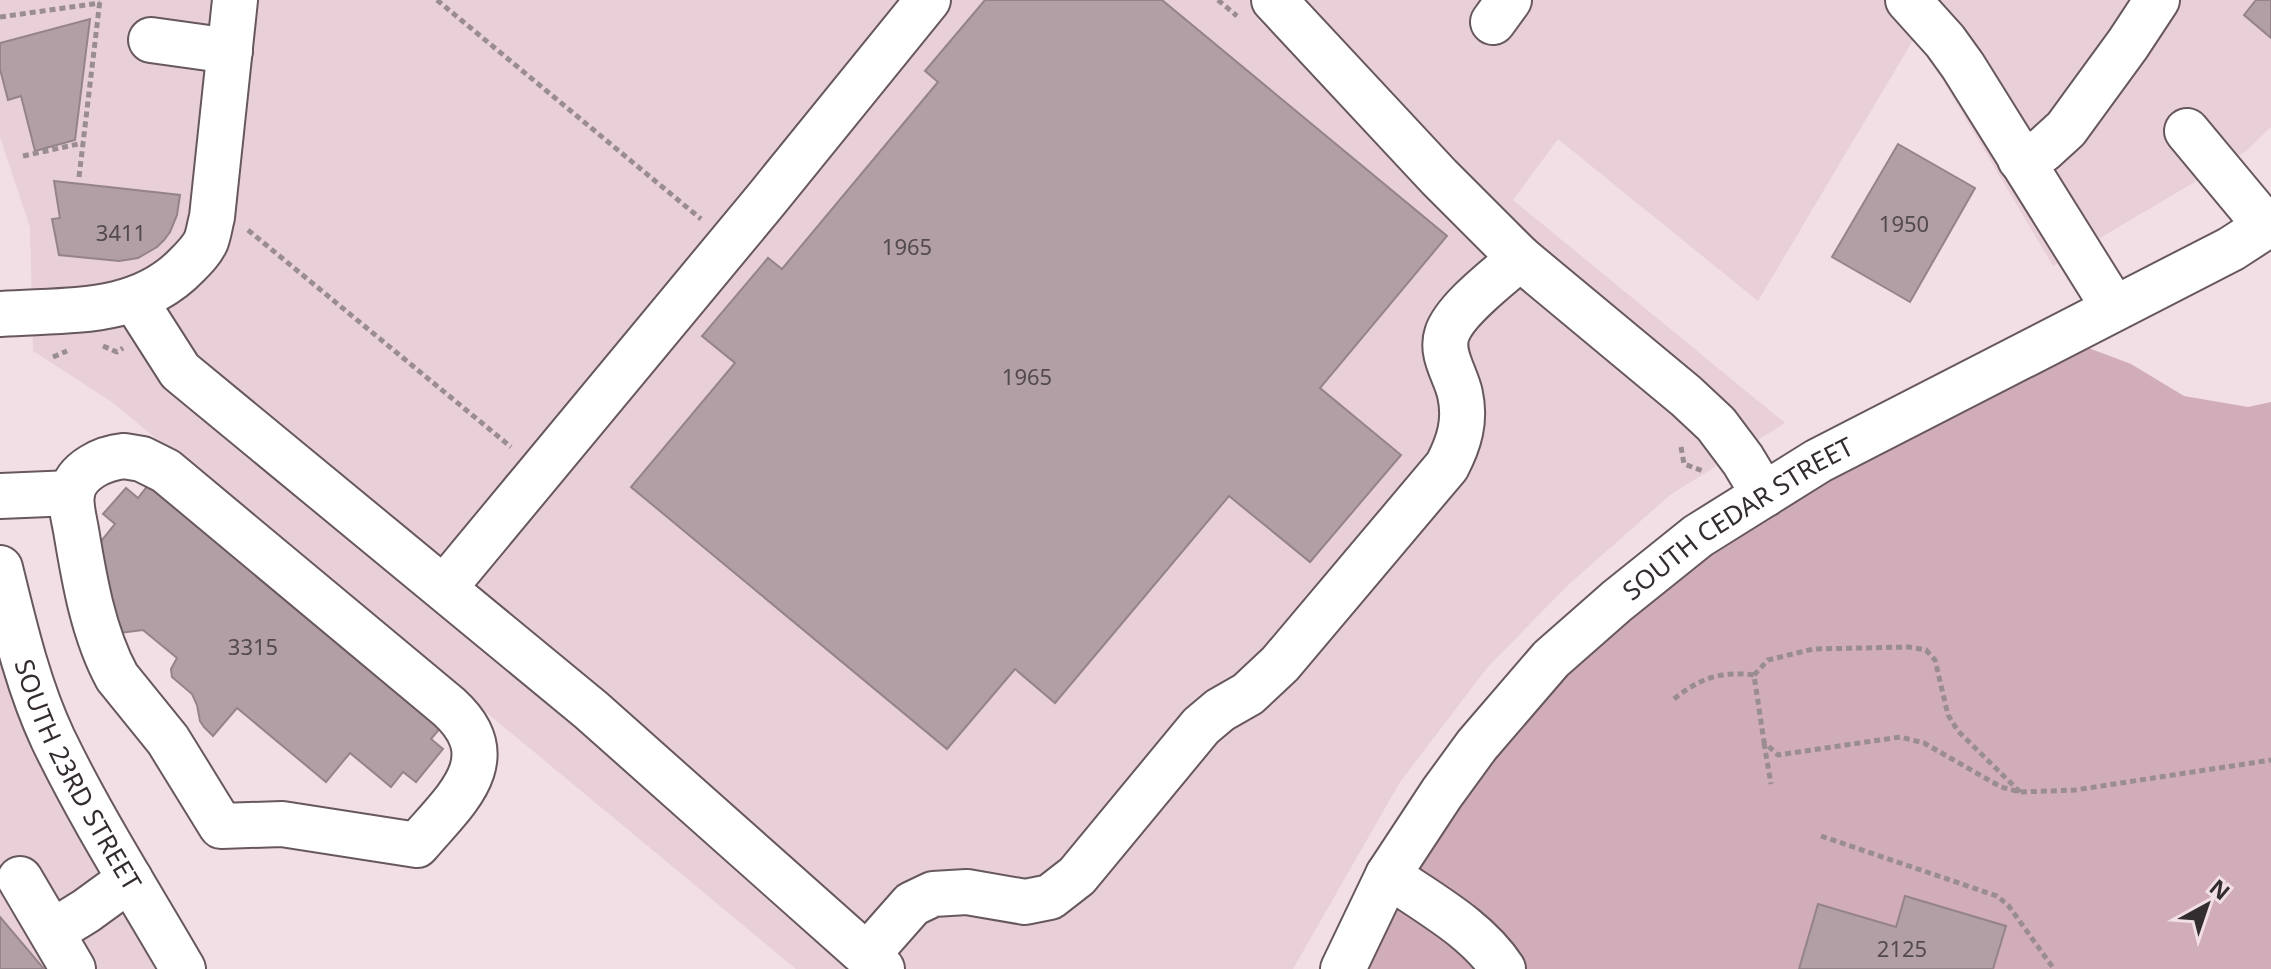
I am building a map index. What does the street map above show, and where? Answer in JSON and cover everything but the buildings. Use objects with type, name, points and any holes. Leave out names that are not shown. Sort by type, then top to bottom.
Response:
[{"type":"main road","points":[[143,313],[150,294],[175,277],[206,242],[212,217],[235,0]]},
{"type":"main road","points":[[444,588],[928,0]]},
{"type":"main road","points":[[1274,0],[1439,177],[1520,258],[1716,424],[1764,495]]},
{"type":"main road","points":[[1908,0],[1950,48],[2114,308]]},
{"type":"main road","points":[[2020,159],[2043,150],[2066,129],[2157,0]]},
{"type":"main road","points":[[151,40],[230,51]]},
{"type":"main road","points":[[2187,131],[2269,224]]},
{"type":"main road","name":"SOUTH CEDAR STREET","points":[[1343,969],[1388,875],[1468,757],[1551,659],[1617,601],[1698,536],[1818,461],[2231,249],[2269,224]]},
{"type":"main road","points":[[0,314],[116,305],[143,313],[180,371],[591,710],[875,962],[912,904],[933,894],[967,892],[1025,902],[1050,897],[1077,876],[1201,726],[1220,710],[1248,694],[1280,664],[1447,466],[1458,445],[1463,415],[1460,393],[1445,352],[1446,335],[1457,315],[1520,258]]},
{"type":"main road","points":[[133,457],[158,466],[449,707],[463,722],[472,741],[474,768],[468,783],[417,845],[282,824],[221,826],[180,758],[111,666],[81,565],[72,493],[87,471],[106,460],[133,457]]},
{"type":"main road","points":[[0,496],[72,493]]},
{"type":"main road","name":"SOUTH 23RD STREET","points":[[0,568],[31,680],[52,737],[183,969]]},
{"type":"main road","points":[[1388,875],[1470,932],[1503,969]]},
{"type":"main road","points":[[20,879],[62,950],[86,911],[130,879]]},
{"type":"path","points":[[437,0],[730,244]]},
{"type":"path","points":[[0,17],[100,2],[79,177]]},
{"type":"path","points":[[23,156],[83,143]]},
{"type":"path","points":[[240,239],[249,229],[541,471]]},
{"type":"path","points":[[95,345],[117,352],[143,313]]},
{"type":"path","points":[[53,357],[74,346]]},
{"type":"path","points":[[1674,699],[1690,686],[1708,678],[1723,674],[1754,675],[1768,660],[1813,649],[1909,647],[1926,650],[1935,660],[1948,715],[1958,731],[2020,792]]},
{"type":"path","points":[[1754,675],[1771,784]]},
{"type":"path","points":[[1764,742],[1778,755],[1900,737],[1924,743],[2001,787],[2020,792],[2075,790],[2271,760]]},
{"type":"path","points":[[1821,836],[1997,896],[2008,905],[2054,969]]},
{"type":"shaded area","points":[[0,0],[2271,0],[2271,127],[2245,152],[2053,266],[1916,35],[1758,301],[1558,139],[1513,200],[1785,423],[1670,495],[1568,585],[1487,668],[1400,782],[1293,969],[796,969],[112,402],[33,351],[30,227],[0,137]]},
{"type":"shaded area","points":[[2086,347],[2131,364],[2184,396],[2248,407],[2271,402],[2271,969],[1343,969],[1442,793],[1698,536]]},
{"type":"shaded area","points":[[0,568],[10,606],[183,969],[0,969]]}]
